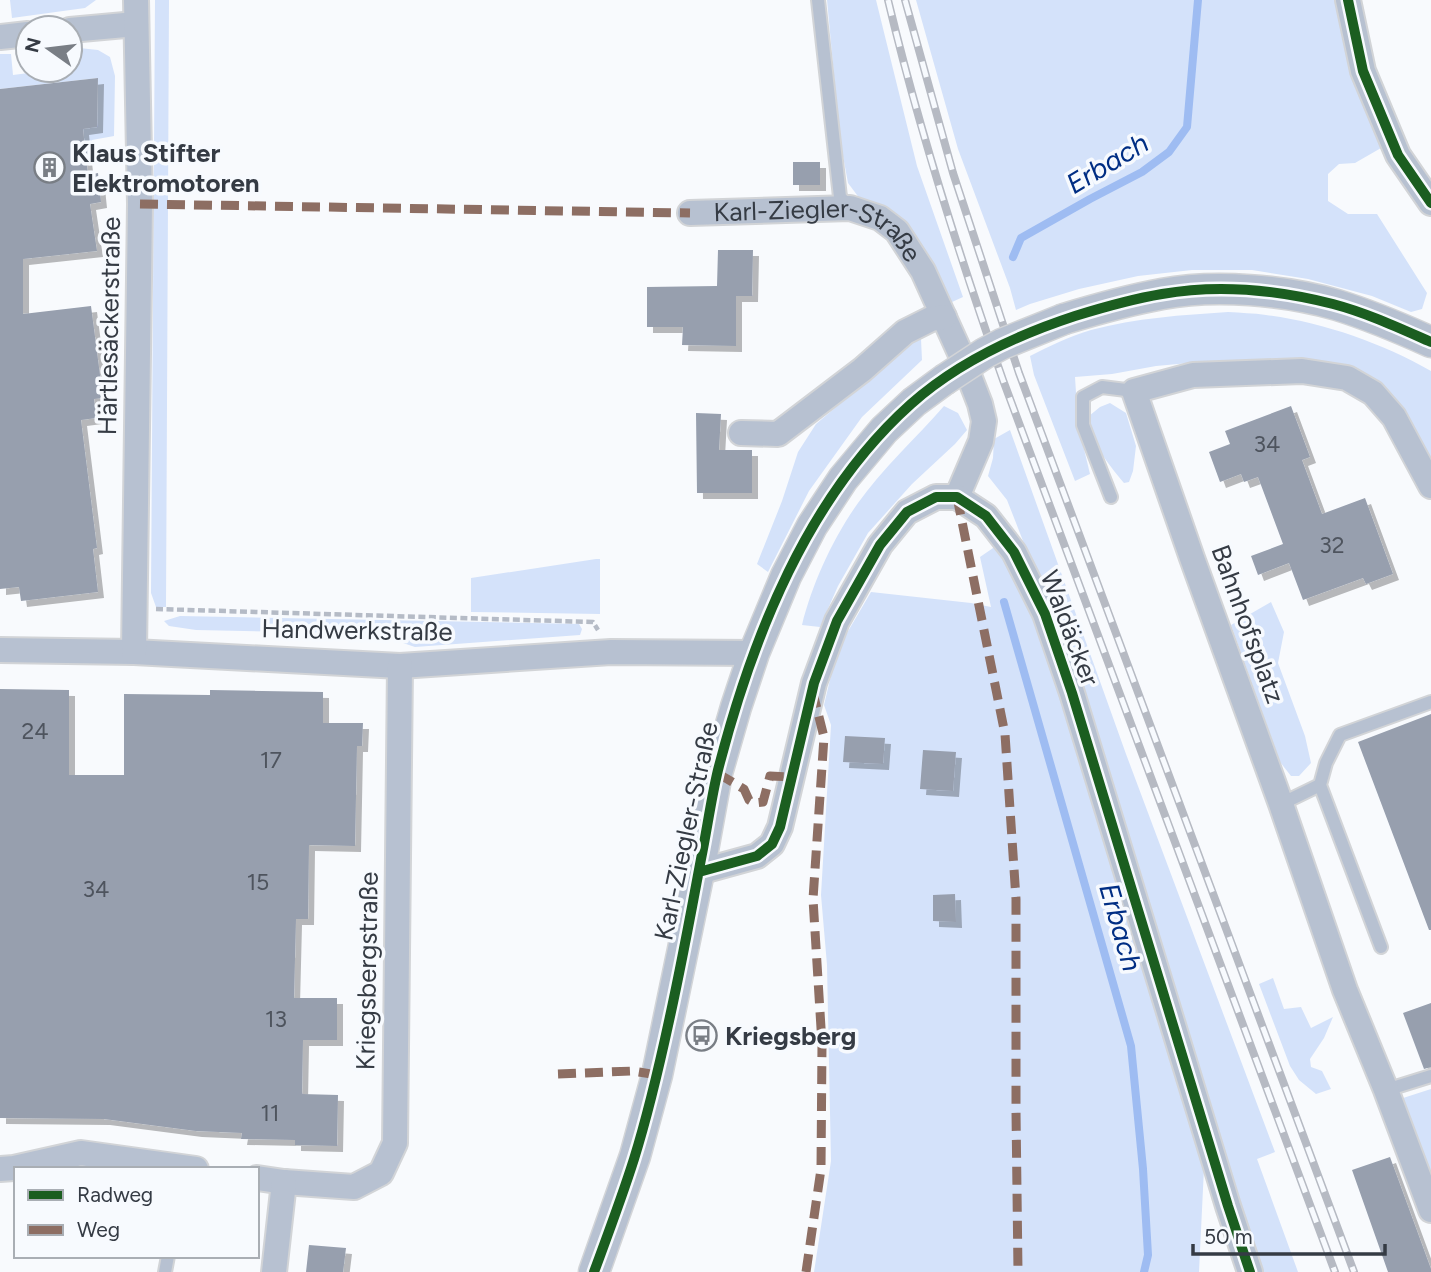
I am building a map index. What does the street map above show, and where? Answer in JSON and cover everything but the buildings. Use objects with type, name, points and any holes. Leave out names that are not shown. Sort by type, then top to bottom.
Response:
[{"type":"street","points":[[1348,0],[1363,71],[1398,155],[1431,203]]},
{"type":"street","points":[[84,26],[136,12]]},
{"type":"street","name":"Härtlesäckerstraße","points":[[134,652],[140,204],[136,12]]},
{"type":"street","name":"Karl-Ziegler-Straße","points":[[690,213],[850,208],[880,218],[897,231],[923,271],[985,421],[981,441],[957,496]]},
{"type":"street","name":"Karl-Ziegler-Straße","points":[[594,1272],[635,1157],[654,1087],[717,774],[754,653],[786,576],[812,526],[844,479],[884,430],[914,402],[944,380],[1002,344],[1112,304],[1165,293],[1225,289],[1278,293],[1335,304],[1385,321],[1431,342]]},
{"type":"street","name":"Karl-Ziegler-Straße","points":[[741,433],[778,435],[862,370],[905,332],[931,319],[944,317]]},
{"type":"street","points":[[1134,391],[1193,375],[1302,371],[1347,378],[1373,393],[1394,417],[1431,486]]},
{"type":"street","name":"Bahnhofsplatz","points":[[1134,391],[1282,804],[1345,990],[1431,1210]]},
{"type":"street","points":[[699,872],[757,856],[772,844],[780,827],[814,683],[837,621],[880,545],[907,512],[936,497],[957,496]]},
{"type":"street","name":"Waldäcker","points":[[957,496],[986,516],[1014,552],[1045,614],[1072,693],[1250,1272]]},
{"type":"street","name":"Handwerkstraße","points":[[0,650],[134,652],[400,666],[611,652],[754,653]]},
{"type":"street","name":"Kriegsbergstraße","points":[[259,1178],[354,1187],[381,1173],[395,1143],[400,666]]},
{"type":"street","points":[[18,1167],[81,1153],[178,1167]]},
{"type":"street","points":[[274,1272],[284,1182]]},
{"type":"lane","points":[[818,0],[840,197],[850,208]]},
{"type":"lane","points":[[1111,497],[1083,425],[1083,397],[1101,387],[1134,391]]},
{"type":"lane","points":[[1381,947],[1320,785],[1326,763],[1340,735],[1431,702]]},
{"type":"lane","points":[[1282,804],[1320,785]]},
{"type":"lane","points":[[1386,1090],[1431,1076]]},
{"type":"path","points":[[135,608],[593,622],[611,652]]},
{"type":"shaded area","points":[[10,0],[96,0],[85,8],[41,14],[14,14],[12,18]]},
{"type":"shaded area","points":[[155,0],[169,0],[166,607],[156,607],[151,593]]},
{"type":"shaded area","points":[[827,0],[876,0],[917,166],[963,297],[952,302],[848,183],[840,140]]},
{"type":"shaded area","points":[[916,0],[1337,0],[1350,56],[1381,148],[1355,163],[1339,164],[1328,174],[1328,201],[1348,214],[1377,214],[1427,293],[1422,309],[1411,312],[1372,296],[1308,279],[1252,270],[1192,270],[1138,276],[1079,289],[1016,310],[958,149]]},
{"type":"shaded area","points":[[84,48],[98,50],[110,57],[115,76],[114,136],[92,140],[95,162],[87,164],[83,129],[97,126],[98,78],[84,80]]},
{"type":"shaded area","points":[[0,54],[11,54],[14,84],[45,84],[0,89]]},
{"type":"shaded area","points":[[1228,312],[1287,318],[1330,328],[1372,343],[1431,371],[1431,460],[1407,422],[1383,393],[1255,361],[1211,361],[1075,377],[1078,424],[1090,474],[1075,481],[1034,375],[1030,356],[1075,335],[1108,326]]},
{"type":"shaded area","points":[[921,339],[922,360],[862,417],[809,491],[768,572],[757,564],[798,452],[816,424],[855,391],[883,359],[903,344]]},
{"type":"shaded area","points":[[1110,403],[1126,413],[1136,446],[1129,482],[1124,483],[1106,460],[1093,436],[1089,416]]},
{"type":"shaded area","points":[[944,406],[958,413],[967,430],[912,484],[868,533],[838,586],[820,627],[802,625],[832,546],[858,503]]},
{"type":"shaded area","points":[[1010,430],[1126,754],[1275,1152],[1257,1159],[1298,1272],[1262,1272],[1222,1154],[1056,625],[1007,500],[988,476],[994,439]]},
{"type":"shaded area","points":[[996,546],[1041,625],[1204,1168],[1199,1272],[814,1272],[831,1161],[827,965],[821,895],[831,725],[824,705],[837,650],[871,592],[991,607],[980,557]]},
{"type":"shaded area","points":[[600,559],[600,614],[471,612],[471,578]]},
{"type":"shaded area","points":[[1271,602],[1284,632],[1278,663],[1305,736],[1311,763],[1299,776],[1291,776],[1280,762],[1231,625]]},
{"type":"shaded area","points":[[180,616],[579,624],[582,629],[580,635],[415,647],[403,643],[393,634],[196,630],[169,626],[164,621]]},
{"type":"shaded area","points":[[1273,978],[1284,1009],[1301,1007],[1311,1028],[1333,1017],[1324,1038],[1310,1059],[1311,1067],[1322,1071],[1331,1089],[1316,1094],[1299,1080],[1290,1066],[1259,984]]},
{"type":"shaded area","points":[[1431,1089],[1431,1179],[1400,1099]]},
{"type":"waterway","name":"Erbach","points":[[1013,257],[1021,238],[1142,172],[1169,152],[1187,127],[1198,0]]},
{"type":"waterway","name":"Erbach","points":[[1004,602],[1131,1046],[1148,1255],[1144,1272]]},
{"type":"railway","points":[[888,0],[941,191],[1003,380],[1335,1272]]},
{"type":"railway","points":[[905,0],[953,173],[1019,373],[1354,1272]]},
{"type":"marked path","points":[[140,204],[690,213]]},
{"type":"marked path","points":[[957,497],[1005,734],[1016,899],[1018,1272]]},
{"type":"marked path","points":[[806,1272],[821,1169],[822,1044],[813,899],[824,737],[814,697]]},
{"type":"marked path","points":[[717,773],[744,789],[749,800],[754,803],[763,802],[770,776],[792,777]]},
{"type":"marked path","points":[[558,1074],[633,1071],[657,1075]]},
{"type":"cycle path","points":[[1348,0],[1363,71],[1398,155],[1431,203]]},
{"type":"cycle path","points":[[594,1272],[649,1108],[678,981],[716,781],[748,670],[788,572],[813,526],[874,441],[929,389],[988,352],[1075,316],[1162,294],[1226,289],[1291,295],[1358,312],[1431,342]]},
{"type":"cycle path","points":[[699,872],[757,856],[772,844],[780,827],[814,683],[837,621],[880,545],[907,512],[936,497],[957,497],[986,516],[1014,552],[1045,614],[1072,693],[1250,1272]]},
{"type":"place","name":"Klaus Stifter Elektromotoren","points":[[49,168]]},
{"type":"place","name":"Kriegsberg","points":[[702,1036]]}]
